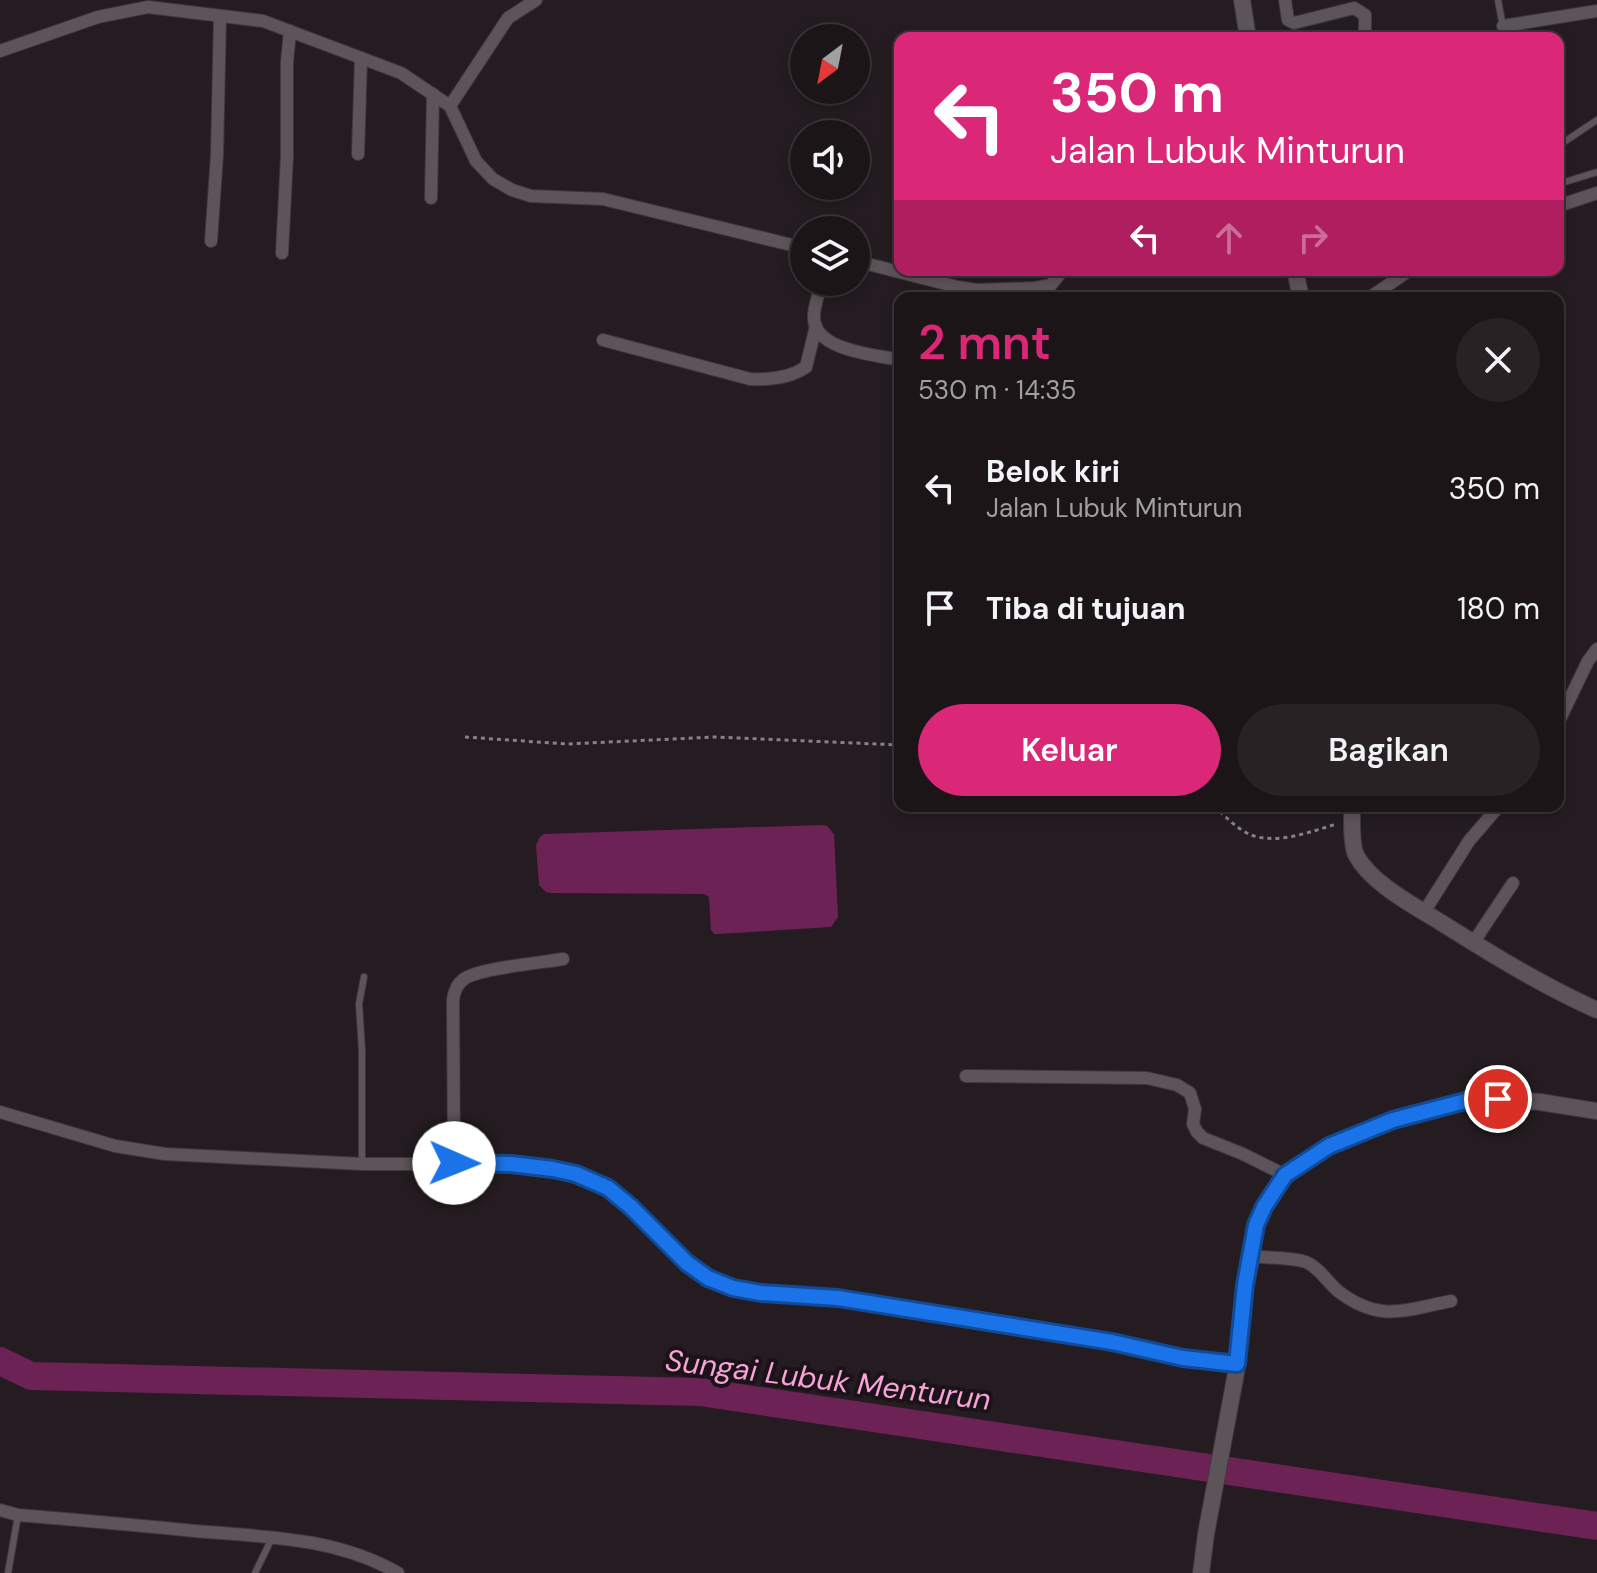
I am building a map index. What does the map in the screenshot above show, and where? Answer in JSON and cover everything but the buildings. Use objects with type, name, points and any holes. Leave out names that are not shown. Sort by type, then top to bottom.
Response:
[{"type":"street","points":[[450,106],[508,18],[536,0]]},
{"type":"street","points":[[1242,0],[1247,32]]},
{"type":"street","points":[[1285,0],[1288,20],[1294,23],[1354,8],[1359,10],[1365,15],[1365,32]]},
{"type":"street","points":[[0,51],[98,17],[148,7],[263,21],[401,73],[433,94],[450,106],[476,161],[493,179],[512,190],[531,196],[603,199],[790,245]]},
{"type":"street","points":[[1504,32],[1597,11]]},
{"type":"street","points":[[211,241],[217,155],[220,16]]},
{"type":"street","points":[[282,253],[290,31]]},
{"type":"street","points":[[358,154],[361,58]]},
{"type":"street","points":[[431,198],[433,94]]},
{"type":"street","points":[[1564,204],[1597,193]]},
{"type":"street","points":[[870,265],[894,271]]},
{"type":"street","points":[[915,276],[976,290],[1035,288],[1051,285],[1058,276]]},
{"type":"street","points":[[1378,292],[1401,276]]},
{"type":"street","points":[[818,296],[813,318],[823,336],[846,349],[894,359]]},
{"type":"street","points":[[603,340],[750,379],[766,380],[790,375],[806,367],[816,326]]},
{"type":"street","points":[[1564,711],[1597,649]]},
{"type":"street","points":[[1352,812],[1354,853],[1393,892],[1473,943],[1597,1010]]},
{"type":"street","points":[[1424,912],[1469,841],[1494,812]]},
{"type":"street","points":[[1473,943],[1513,883]]},
{"type":"street","points":[[454,1163],[453,1000],[458,985],[477,972],[563,959]]},
{"type":"street","points":[[966,1076],[1147,1078],[1177,1085],[1190,1093],[1195,1109],[1193,1124],[1203,1138],[1285,1175]]},
{"type":"street","points":[[1201,1573],[1236,1372],[1245,1285],[1256,1225],[1285,1175],[1329,1146],[1393,1120],[1469,1100],[1540,1102],[1597,1111]]},
{"type":"street","points":[[0,1112],[115,1146],[165,1154],[362,1164],[511,1164],[553,1169],[576,1174],[608,1188],[687,1263],[708,1278],[733,1288],[838,1298],[1112,1342],[1236,1372]]},
{"type":"street","points":[[1250,1256],[1304,1261],[1316,1267],[1338,1291],[1376,1312],[1396,1312],[1451,1301]]},
{"type":"street","points":[[0,1510],[18,1515],[326,1544],[398,1573]]},
{"type":"lane","points":[[1498,0],[1504,32]]},
{"type":"lane","points":[[1564,142],[1597,120]]},
{"type":"lane","points":[[1564,182],[1597,172]]},
{"type":"lane","points":[[362,1164],[359,1004],[364,977]]},
{"type":"lane","points":[[8,1573],[18,1515]]},
{"type":"lane","points":[[255,1573],[272,1538]]},
{"type":"path","points":[[465,737],[567,744],[715,737],[894,745]]},
{"type":"path","points":[[1221,812],[1241,830],[1262,838],[1296,836],[1352,812]]},
{"type":"shaded area","points":[[827,826],[834,834],[838,917],[831,927],[714,934],[711,930],[709,897],[704,894],[552,893],[539,885],[536,845],[544,834]]},
{"type":"waterway","name":"Sungai Lubuk Menturun","points":[[0,1361],[31,1376],[700,1392],[1597,1526]]},
{"type":"route","points":[[454,1163],[511,1164],[553,1169],[576,1174],[608,1188],[687,1263],[708,1278],[733,1288],[838,1298],[1112,1342],[1183,1358],[1237,1364],[1245,1285],[1256,1225],[1285,1175],[1329,1146],[1393,1120],[1469,1100],[1498,1099]]}]
